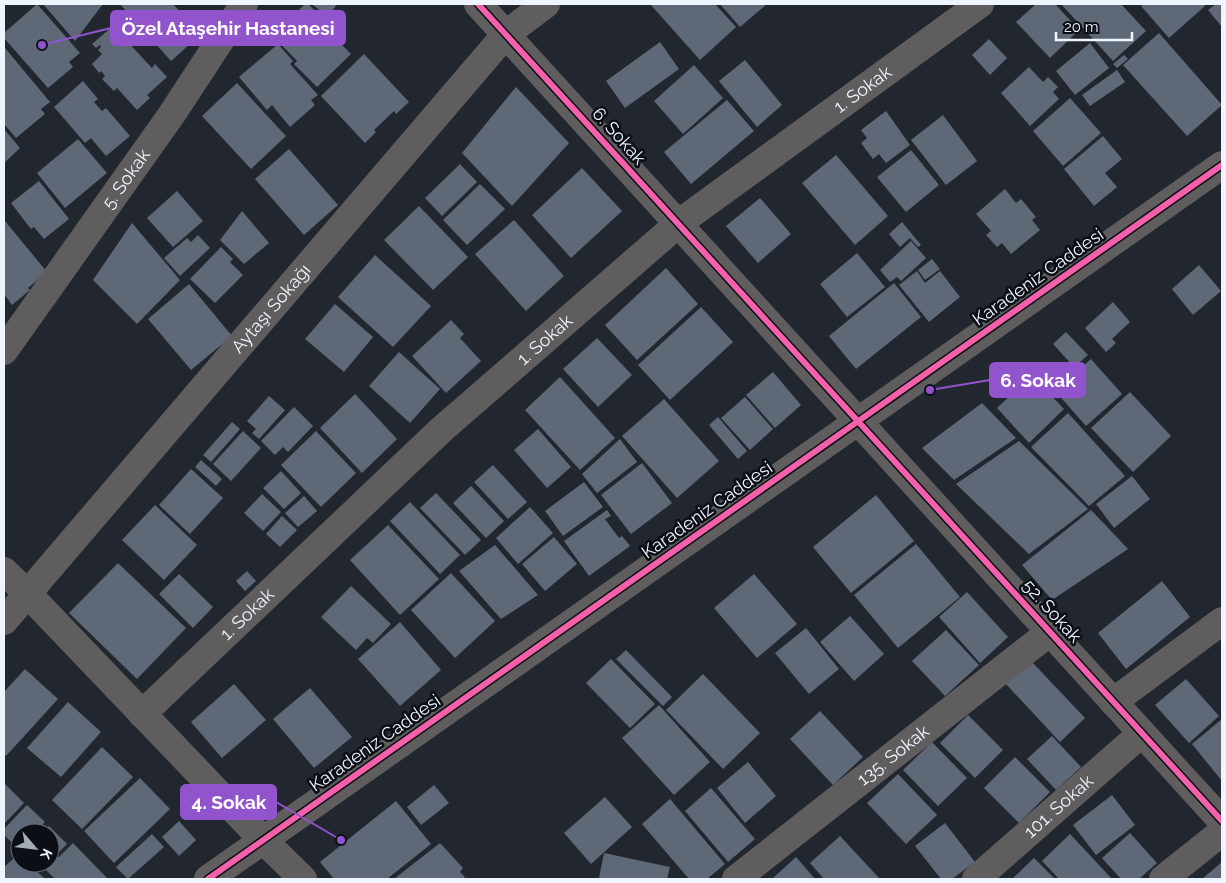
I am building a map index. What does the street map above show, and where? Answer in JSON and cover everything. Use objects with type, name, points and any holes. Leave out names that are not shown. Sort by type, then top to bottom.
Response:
[{"type":"street","name":"5. Sokak","points":[[4,351],[172,114],[244,4]]},
{"type":"street","name":"6. Sokak","points":[[478,4],[859,421]]},
{"type":"street","name":"Aytaşı Sokağı","points":[[4,621],[506,34],[546,4]]},
{"type":"street","name":"1. Sokak","points":[[142,714],[441,430],[679,224],[980,4]]},
{"type":"street","name":"Karadeniz Caddesi","points":[[208,879],[1222,166]]},
{"type":"street","name":"52. Sokak","points":[[859,421],[1222,821]]},
{"type":"street","points":[[4,571],[263,840],[303,879]]},
{"type":"street","points":[[1113,702],[1222,621]]},
{"type":"street","name":"135. Sokak","points":[[736,879],[1050,632]]},
{"type":"street","name":"101. Sokak","points":[[976,879],[1142,733]]},
{"type":"street","points":[[1162,879],[1222,832]]},
{"type":"building","points":[[37,4],[80,53],[69,62],[73,67],[48,88],[4,38],[4,33]]},
{"type":"building","points":[[43,4],[103,4],[75,41]]},
{"type":"building","points":[[120,4],[173,4],[201,34],[171,61]]},
{"type":"building","points":[[305,4],[308,4],[340,36],[336,39],[351,54],[317,87],[294,64],[297,61],[273,36]]},
{"type":"building","points":[[312,4],[337,4],[328,17]]},
{"type":"building","points":[[650,4],[715,4],[736,27],[700,60]]},
{"type":"building","points":[[720,4],[767,4],[740,27]]},
{"type":"building","points":[[1036,4],[1055,4],[1079,30],[1050,58],[1016,22]]},
{"type":"building","points":[[1061,4],[1121,4],[1146,31],[1113,61]]},
{"type":"building","points":[[1144,4],[1203,4],[1205,6],[1169,38],[1141,6]]},
{"type":"building","points":[[1216,4],[1222,4],[1222,27],[1208,10]]},
{"type":"building","points":[[118,25],[128,36],[125,39],[152,68],[155,64],[167,77],[147,95],[150,98],[137,110],[117,88],[114,91],[102,79],[105,76],[101,71],[99,73],[92,64],[102,54],[98,50],[101,47],[100,45],[96,48],[92,44],[113,26],[115,28]]},
{"type":"building","points":[[1159,33],[1222,105],[1187,136],[1123,65]]},
{"type":"building","points":[[989,39],[1007,58],[990,75],[972,55]]},
{"type":"building","points":[[660,42],[679,69],[625,108],[606,81]]},
{"type":"building","points":[[1090,43],[1109,68],[1075,95],[1056,71]]},
{"type":"building","points":[[278,44],[293,61],[290,64],[318,95],[311,100],[315,105],[290,127],[272,105],[267,110],[239,77]]},
{"type":"building","points":[[5,48],[50,102],[41,109],[45,114],[16,138],[4,124]]},
{"type":"building","points":[[364,54],[409,102],[396,114],[394,111],[374,130],[376,132],[365,143],[321,96]]},
{"type":"building","points":[[1124,55],[1128,59],[1117,68],[1113,64]]},
{"type":"building","points":[[745,60],[782,105],[757,127],[719,81]]},
{"type":"building","points":[[694,65],[723,98],[683,134],[654,101]]},
{"type":"building","points":[[1029,67],[1043,82],[1048,77],[1058,87],[1053,92],[1059,99],[1030,126],[1001,93]]},
{"type":"building","points":[[1117,70],[1125,82],[1090,106],[1082,95]]},
{"type":"building","points":[[83,81],[98,99],[94,102],[102,111],[106,108],[130,136],[106,156],[91,138],[85,143],[54,107]]},
{"type":"building","points":[[237,83],[286,136],[251,169],[202,116]]},
{"type":"building","points":[[516,87],[569,143],[512,206],[462,153]]},
{"type":"building","points":[[1070,98],[1101,133],[1063,166],[1033,131]]},
{"type":"building","points":[[727,100],[754,131],[691,184],[664,152]]},
{"type":"building","points":[[886,111],[910,145],[886,163],[879,154],[873,159],[861,143],[867,138],[861,130]]},
{"type":"building","points":[[943,115],[977,161],[946,185],[911,140]]},
{"type":"building","points":[[4,129],[20,148],[4,163]]},
{"type":"building","points":[[1103,136],[1122,159],[1105,173],[1117,187],[1094,206],[1064,169]]},
{"type":"building","points":[[78,139],[107,173],[65,208],[37,173]]},
{"type":"building","points":[[289,149],[338,205],[304,235],[255,179]]},
{"type":"building","points":[[911,150],[939,185],[906,212],[877,177]]},
{"type":"building","points":[[836,155],[888,216],[855,245],[802,183]]},
{"type":"building","points":[[460,164],[477,182],[442,216],[425,198]]},
{"type":"building","points":[[582,168],[622,211],[571,258],[532,215]]},
{"type":"building","points":[[39,181],[69,219],[44,239],[34,227],[31,229],[11,203]]},
{"type":"building","points":[[480,184],[505,209],[467,245],[443,220]]},
{"type":"building","points":[[1005,189],[1016,203],[1021,199],[1036,217],[1032,220],[1040,230],[1011,254],[1002,243],[997,247],[986,235],[991,231],[976,214]]},
{"type":"building","points":[[177,191],[203,221],[173,247],[147,218]]},
{"type":"building","points":[[760,198],[791,234],[758,263],[726,226]]},
{"type":"building","points":[[419,206],[468,257],[433,290],[384,240]]},
{"type":"building","points":[[242,211],[269,243],[244,264],[220,240]]},
{"type":"building","points":[[514,220],[564,276],[526,311],[475,254]]},
{"type":"building","points":[[5,221],[47,272],[12,305],[4,294]]},
{"type":"building","points":[[902,222],[921,245],[918,247],[910,238],[900,247],[889,234]]},
{"type":"building","points":[[132,223],[180,280],[137,324],[93,280]]},
{"type":"building","points":[[198,235],[210,248],[180,276],[164,258],[187,238],[191,242]]},
{"type":"building","points":[[911,241],[926,258],[901,281],[897,277],[890,282],[880,270]]},
{"type":"building","points":[[221,247],[233,259],[230,262],[243,275],[215,303],[190,279]]},
{"type":"building","points":[[857,253],[885,287],[847,317],[820,284]]},
{"type":"building","points":[[375,255],[431,306],[393,347],[338,297]]},
{"type":"building","points":[[932,259],[940,269],[925,280],[918,270]]},
{"type":"building","points":[[1199,265],[1221,291],[1193,315],[1172,289]]},
{"type":"building","points":[[666,268],[698,304],[637,360],[605,325]]},
{"type":"building","points":[[917,271],[925,283],[940,271],[960,297],[929,322],[899,285]]},
{"type":"building","points":[[894,283],[921,317],[856,369],[829,336]]},
{"type":"building","points":[[189,284],[232,336],[191,370],[148,319]]},
{"type":"building","points":[[1113,302],[1130,322],[1112,339],[1116,343],[1106,352],[1085,328]]},
{"type":"building","points":[[335,304],[373,337],[344,372],[305,339]]},
{"type":"building","points":[[701,307],[733,342],[670,400],[638,365]]},
{"type":"building","points":[[451,320],[464,334],[460,338],[481,361],[446,393],[412,356]]},
{"type":"building","points":[[1066,332],[1088,355],[1074,367],[1053,344]]},
{"type":"building","points":[[597,338],[632,375],[598,407],[563,369]]},
{"type":"building","points":[[399,352],[440,389],[410,423],[369,386]]},
{"type":"building","points":[[1091,359],[1122,394],[1086,426],[1055,391]]},
{"type":"building","points":[[773,372],[801,405],[775,428],[746,395]]},
{"type":"building","points":[[1032,375],[1064,409],[1029,443],[997,408]]},
{"type":"building","points":[[560,377],[615,438],[580,470],[525,410]]},
{"type":"building","points":[[1130,392],[1171,436],[1133,472],[1091,428]]},
{"type":"building","points":[[355,394],[397,439],[362,473],[320,428]]},
{"type":"building","points":[[269,396],[285,410],[259,439],[252,433],[256,429],[247,421]]},
{"type":"building","points":[[745,397],[773,429],[750,450],[721,418]]},
{"type":"building","points":[[664,399],[719,461],[677,498],[622,436]]},
{"type":"building","points":[[982,403],[1016,438],[954,480],[922,448]]},
{"type":"building","points":[[294,407],[313,426],[288,452],[283,447],[275,455],[261,441]]},
{"type":"building","points":[[1068,413],[1125,476],[1089,506],[1031,447]]},
{"type":"building","points":[[718,417],[747,451],[738,459],[709,425]]},
{"type":"building","points":[[232,422],[240,429],[211,462],[203,455]]},
{"type":"building","points":[[538,429],[571,467],[547,488],[514,450]]},
{"type":"building","points":[[243,431],[261,448],[231,481],[213,464]]},
{"type":"building","points":[[316,431],[356,473],[321,507],[281,465]]},
{"type":"building","points":[[620,439],[637,462],[597,493],[582,474]]},
{"type":"building","points":[[1019,441],[1088,509],[1029,554],[956,484]]},
{"type":"building","points":[[201,460],[222,479],[216,486],[195,467]]},
{"type":"building","points":[[642,463],[672,503],[631,534],[601,495]]},
{"type":"building","points":[[493,465],[527,502],[508,519],[474,482]]},
{"type":"building","points":[[191,469],[223,498],[190,534],[159,505]]},
{"type":"building","points":[[281,471],[301,493],[284,509],[263,488]]},
{"type":"building","points":[[1132,476],[1150,499],[1114,528],[1096,504]]},
{"type":"building","points":[[584,482],[603,507],[563,536],[545,511]]},
{"type":"building","points":[[471,486],[504,521],[486,538],[453,503]]},
{"type":"building","points":[[436,493],[481,540],[465,555],[420,508]]},
{"type":"building","points":[[262,494],[281,512],[263,531],[244,513]]},
{"type":"building","points":[[876,495],[914,541],[851,593],[813,547]]},
{"type":"building","points":[[304,496],[317,511],[298,527],[285,513]]},
{"type":"building","points":[[410,502],[460,555],[440,574],[390,521]]},
{"type":"building","points":[[155,505],[197,545],[164,580],[122,540]]},
{"type":"building","points":[[530,507],[553,533],[518,564],[496,538]]},
{"type":"building","points":[[607,510],[611,516],[605,519],[619,538],[622,536],[630,546],[589,576],[564,541]]},
{"type":"building","points":[[1091,510],[1128,549],[1052,600],[1022,565]]},
{"type":"building","points":[[282,516],[297,530],[280,547],[266,534]]},
{"type":"building","points":[[388,525],[439,579],[400,615],[350,560]]},
{"type":"building","points":[[554,537],[577,564],[545,591],[522,564]]},
{"type":"building","points":[[916,544],[960,597],[898,648],[854,595]]},
{"type":"building","points":[[495,545],[538,595],[501,619],[459,571]]},
{"type":"building","points":[[118,563],[186,628],[137,679],[69,613]]},
{"type":"building","points":[[247,571],[256,581],[245,591],[236,581]]},
{"type":"building","points":[[451,573],[495,621],[455,658],[411,610]]},
{"type":"building","points":[[179,574],[213,607],[193,628],[159,594]]},
{"type":"building","points":[[754,574],[797,624],[757,658],[714,608]]},
{"type":"building","points":[[1162,581],[1190,617],[1126,669],[1098,633]]},
{"type":"building","points":[[351,586],[391,624],[373,643],[367,638],[356,650],[321,617]]},
{"type":"building","points":[[967,592],[1008,637],[980,663],[939,617]]},
{"type":"building","points":[[850,616],[884,654],[854,681],[820,642]]},
{"type":"building","points":[[400,622],[441,670],[400,706],[358,659]]},
{"type":"building","points":[[806,628],[839,669],[809,694],[775,653]]},
{"type":"building","points":[[946,630],[979,665],[945,696],[912,661]]},
{"type":"building","points":[[626,650],[672,697],[663,706],[616,659]]},
{"type":"building","points":[[611,659],[655,704],[630,728],[586,683]]},
{"type":"building","points":[[1031,661],[1085,718],[1060,742],[1006,684]]},
{"type":"building","points":[[25,669],[58,699],[6,756],[4,754],[4,692]]},
{"type":"building","points":[[703,674],[760,733],[723,769],[666,710]]},
{"type":"building","points":[[1186,679],[1219,716],[1189,743],[1155,705]]},
{"type":"building","points":[[234,684],[266,720],[222,758],[191,722]]},
{"type":"building","points":[[310,688],[352,737],[314,768],[273,719]]},
{"type":"building","points":[[68,702],[101,732],[61,777],[27,748]]},
{"type":"building","points":[[659,705],[710,762],[674,795],[622,738]]},
{"type":"building","points":[[820,711],[863,757],[833,785],[790,739]]},
{"type":"building","points":[[968,715],[1003,750],[975,778],[940,743]]},
{"type":"building","points":[[1222,719],[1222,781],[1192,744]]},
{"type":"building","points":[[1052,736],[1081,767],[1056,790],[1027,759]]},
{"type":"building","points":[[932,742],[967,778],[938,806],[903,770]]},
{"type":"building","points":[[102,747],[133,777],[82,829],[52,800]]},
{"type":"building","points":[[1015,757],[1050,792],[1019,823],[984,788]]},
{"type":"building","points":[[748,762],[776,796],[745,823],[717,788]]},
{"type":"building","points":[[898,774],[937,815],[906,844],[867,803]]},
{"type":"building","points":[[140,778],[170,809],[114,863],[84,831]]},
{"type":"building","points":[[4,783],[24,803],[4,824]]},
{"type":"building","points":[[434,785],[449,803],[421,825],[407,807]]},
{"type":"building","points":[[711,788],[755,839],[728,862],[685,811]]},
{"type":"building","points":[[1112,795],[1135,825],[1096,855],[1073,825]]},
{"type":"building","points":[[605,797],[632,827],[591,864],[564,833]]},
{"type":"building","points":[[670,799],[725,864],[707,879],[689,879],[642,824]]},
{"type":"building","points":[[396,801],[431,844],[387,879],[334,879],[320,862]]},
{"type":"building","points":[[27,805],[45,822],[10,823],[10,841],[4,835],[4,829]]},
{"type":"building","points":[[179,821],[196,840],[179,856],[162,837]]},
{"type":"building","points":[[945,823],[975,862],[952,879],[941,879],[915,846]]},
{"type":"building","points":[[1130,833],[1157,863],[1139,879],[1121,879],[1102,858]]},
{"type":"building","points":[[152,834],[164,847],[128,879],[116,867]]},
{"type":"building","points":[[1070,834],[1112,879],[1059,879],[1042,861]]},
{"type":"building","points":[[840,836],[880,879],[824,879],[810,863]]},
{"type":"building","points":[[60,837],[67,844],[60,851]]},
{"type":"building","points":[[73,843],[108,879],[55,879],[49,873],[60,873],[60,856]]},
{"type":"building","points":[[440,843],[463,868],[460,872],[465,877],[462,879],[394,879]]},
{"type":"building","points":[[604,853],[670,867],[667,879],[599,878]]},
{"type":"building","points":[[796,857],[815,879],[772,879]]},
{"type":"building","points":[[1034,858],[1055,879],[1012,879]]},
{"type":"building","points":[[10,862],[10,873],[39,873],[45,879],[4,879],[4,867]]},
{"type":"building","points":[[1222,862],[1222,879],[1202,879]]},
{"type":"cycle path","points":[[478,4],[1222,821]]},
{"type":"cycle path","points":[[208,879],[1222,165]]},
{"type":"place","name":"Özel Ataşehir Hastanesi","points":[[42,45]]},
{"type":"place","name":"6. Sokak","points":[[930,390]]},
{"type":"place","name":"4. Sokak","points":[[341,840]]}]
